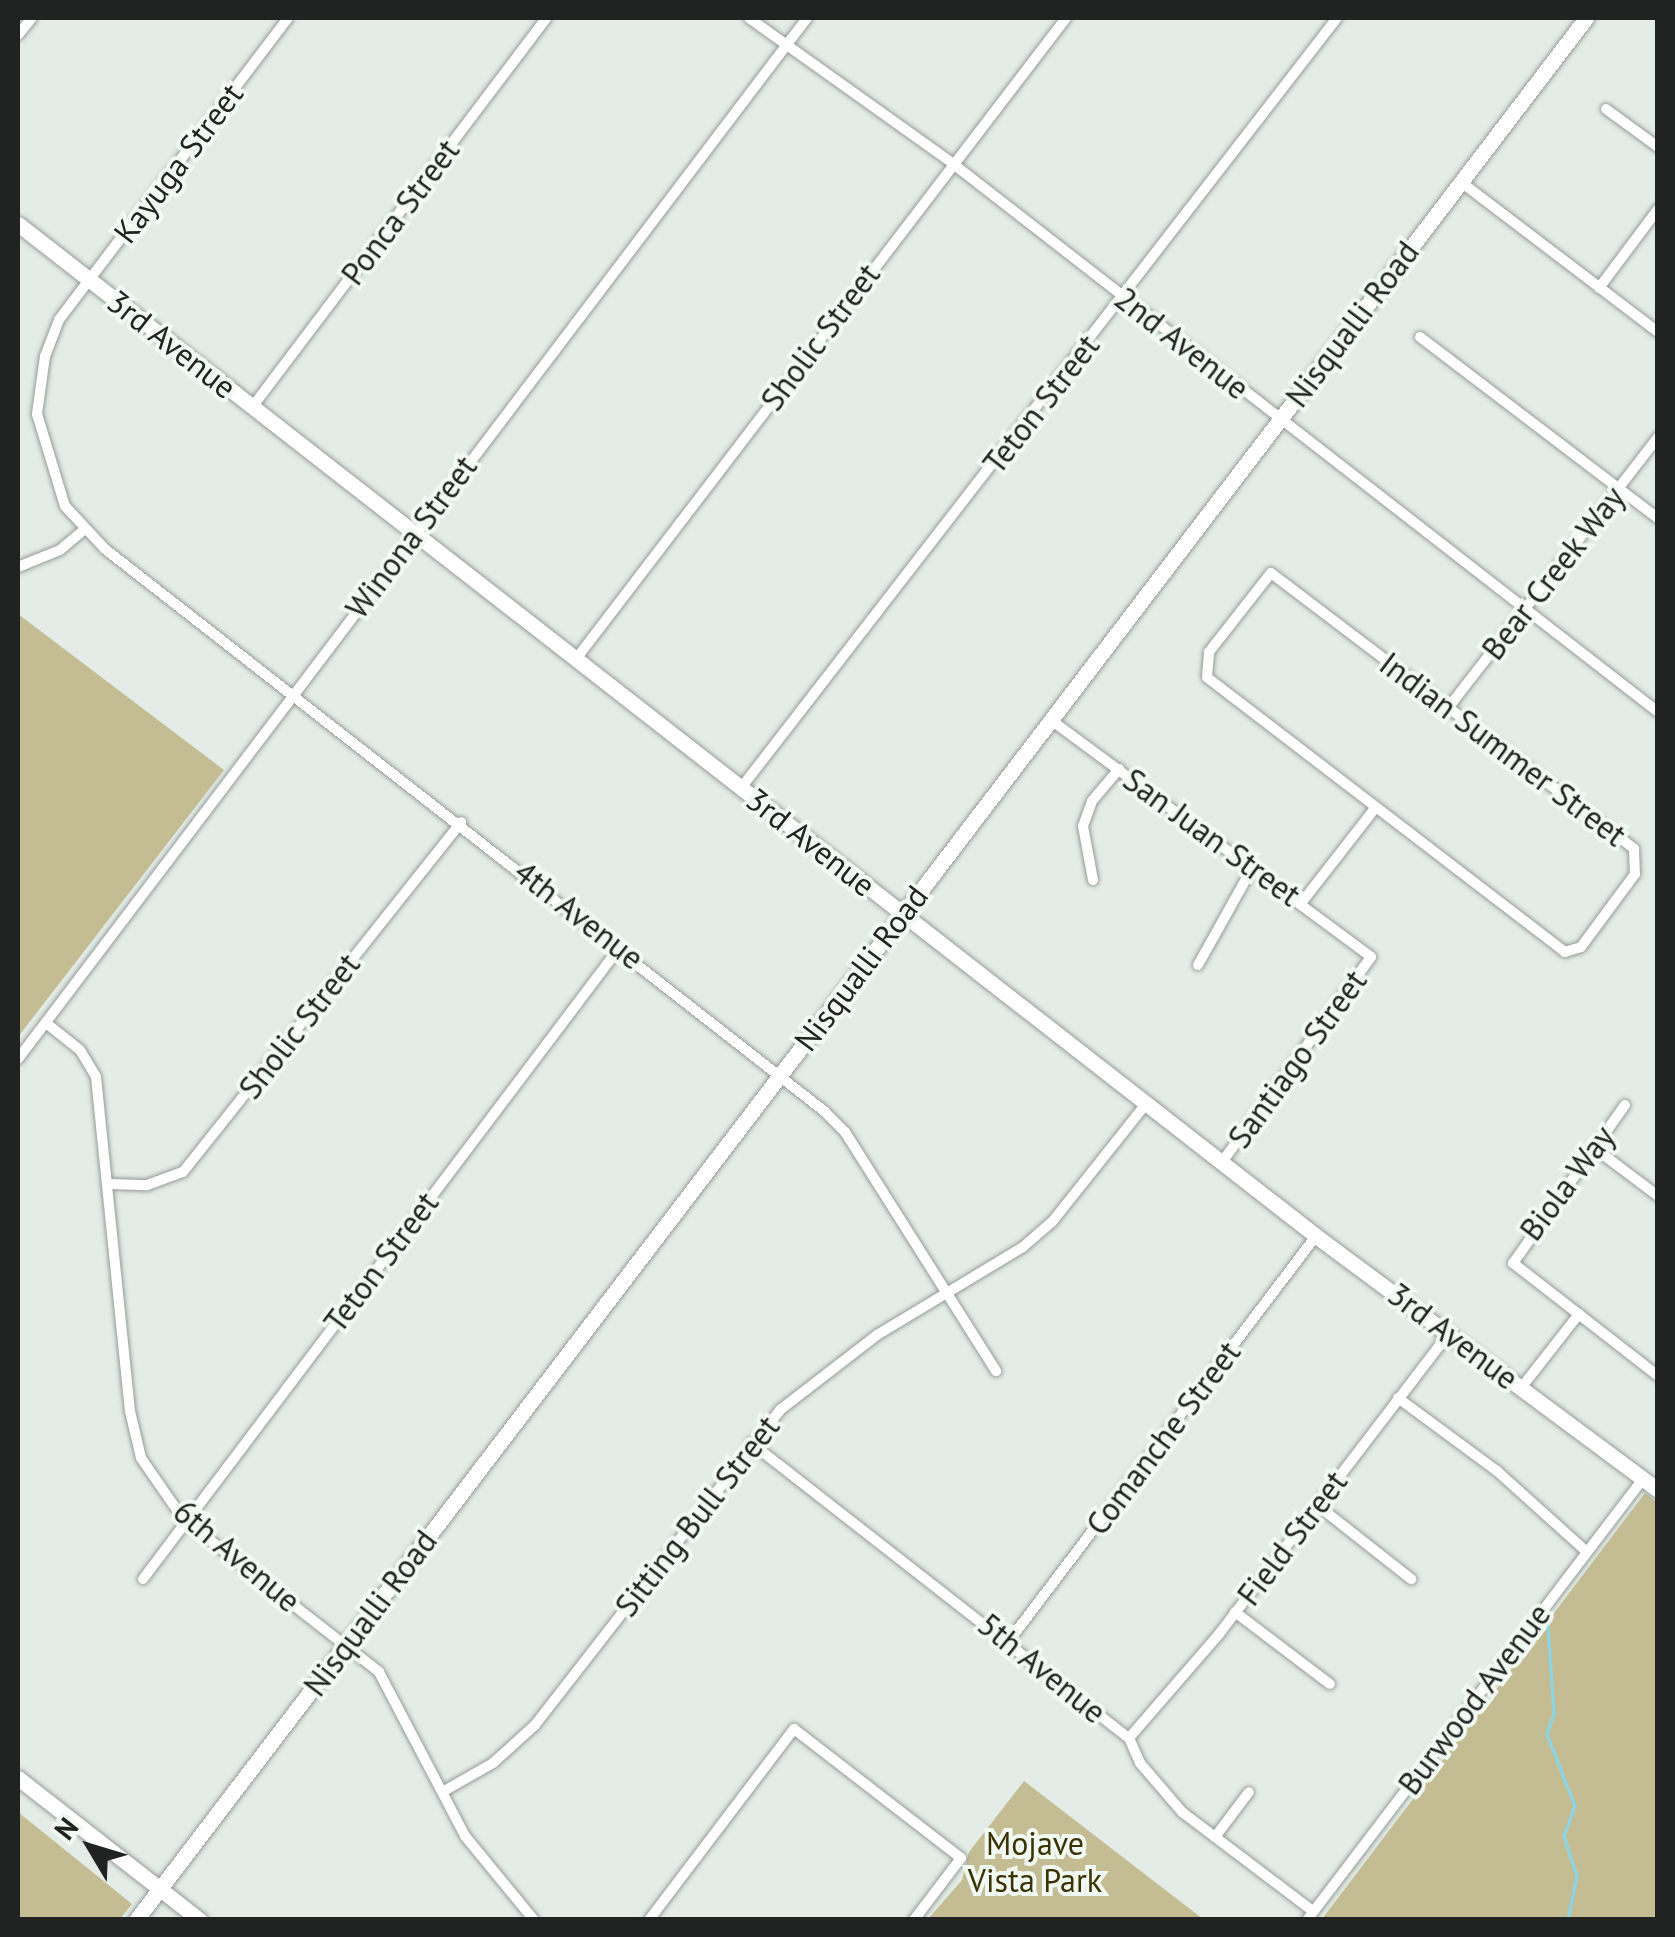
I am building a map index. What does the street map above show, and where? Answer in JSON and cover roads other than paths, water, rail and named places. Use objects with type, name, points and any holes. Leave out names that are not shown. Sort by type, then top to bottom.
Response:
[{"type":"main road","name":"Nisqualli Road","points":[[136,1920],[1582,19]]},
{"type":"main road","name":"3rd Avenue","points":[[18,224],[1316,1236],[1658,1490]]},
{"type":"main road","points":[[18,1778],[200,1920]]},
{"type":"street","points":[[18,36],[32,18]]},
{"type":"street","name":"Kayuga Street","points":[[85,529],[58,492],[37,414],[51,337],[88,280],[288,18]]},
{"type":"street","name":"Ponca Street","points":[[253,406],[546,18]]},
{"type":"street","name":"2nd Avenue","points":[[749,18],[952,163],[1658,712]]},
{"type":"street","name":"Winona Street","points":[[18,1059],[806,18]]},
{"type":"street","name":"Sholic Street","points":[[576,659],[1066,18]]},
{"type":"street","name":"Teton Street","points":[[741,788],[1338,18]]},
{"type":"street","points":[[1606,108],[1658,147]]},
{"type":"street","points":[[1461,182],[1658,332]]},
{"type":"street","points":[[1599,288],[1658,210]]},
{"type":"street","points":[[1420,338],[1658,518]]},
{"type":"street","name":"Bear Creek Way","points":[[1448,708],[1658,437]]},
{"type":"street","points":[[18,567],[60,550],[85,529]]},
{"type":"street","name":"4th Avenue","points":[[85,529],[620,947],[846,1132],[996,1371]]},
{"type":"street","name":"Indian Summer Street","points":[[1270,574],[1448,708],[1634,849],[1635,874],[1573,952],[1207,677],[1203,666],[1270,574]]},
{"type":"street","name":"San Juan Street","points":[[1051,720],[1371,956]]},
{"type":"street","points":[[1093,880],[1082,826],[1092,801],[1118,769]]},
{"type":"street","points":[[1302,902],[1376,807]]},
{"type":"street","name":"Sholic Street","points":[[110,1184],[146,1185],[183,1172],[461,822]]},
{"type":"street","points":[[1198,965],[1251,870]]},
{"type":"street","name":"Teton Street","points":[[143,1579],[620,947]]},
{"type":"street","name":"Santiago Street","points":[[1222,1162],[1371,956]]},
{"type":"street","name":"6th Avenue","points":[[46,1023],[80,1050],[96,1077],[110,1184],[130,1412],[141,1458],[184,1520],[378,1672],[465,1836],[528,1917]]},
{"type":"street","name":"Sitting Bull Street","points":[[444,1791],[493,1763],[534,1726],[751,1443],[830,1370],[1052,1222],[1146,1104]]},
{"type":"street","name":"Biola Way","points":[[1579,1314],[1513,1263],[1598,1150],[1624,1105]]},
{"type":"street","points":[[1598,1150],[1658,1196]]},
{"type":"street","name":"Comanche Street","points":[[1010,1641],[1316,1236]]},
{"type":"street","points":[[1522,1388],[1579,1314],[1658,1376]]},
{"type":"street","name":"Field Street","points":[[1129,1738],[1236,1612],[1450,1332]]},
{"type":"street","points":[[1398,1398],[1497,1471],[1586,1551]]},
{"type":"street","name":"5th Avenue","points":[[751,1443],[1010,1641],[1129,1738],[1160,1790],[1310,1915]]},
{"type":"street","name":"Burwood Avenue","points":[[1310,1915],[1643,1479]]},
{"type":"street","points":[[1317,1505],[1411,1579]]},
{"type":"street","points":[[1236,1612],[1330,1684]]},
{"type":"street","points":[[649,1920],[794,1729],[961,1858],[914,1920]]},
{"type":"street","points":[[1215,1837],[1249,1792]]},
{"type":"waterway","points":[[1548,1625],[1554,1714],[1547,1734],[1575,1806],[1564,1836],[1577,1876],[1568,1920]]},
{"type":"park label","name":"Mojave Vista Park","points":[[1035,1862]]}]
